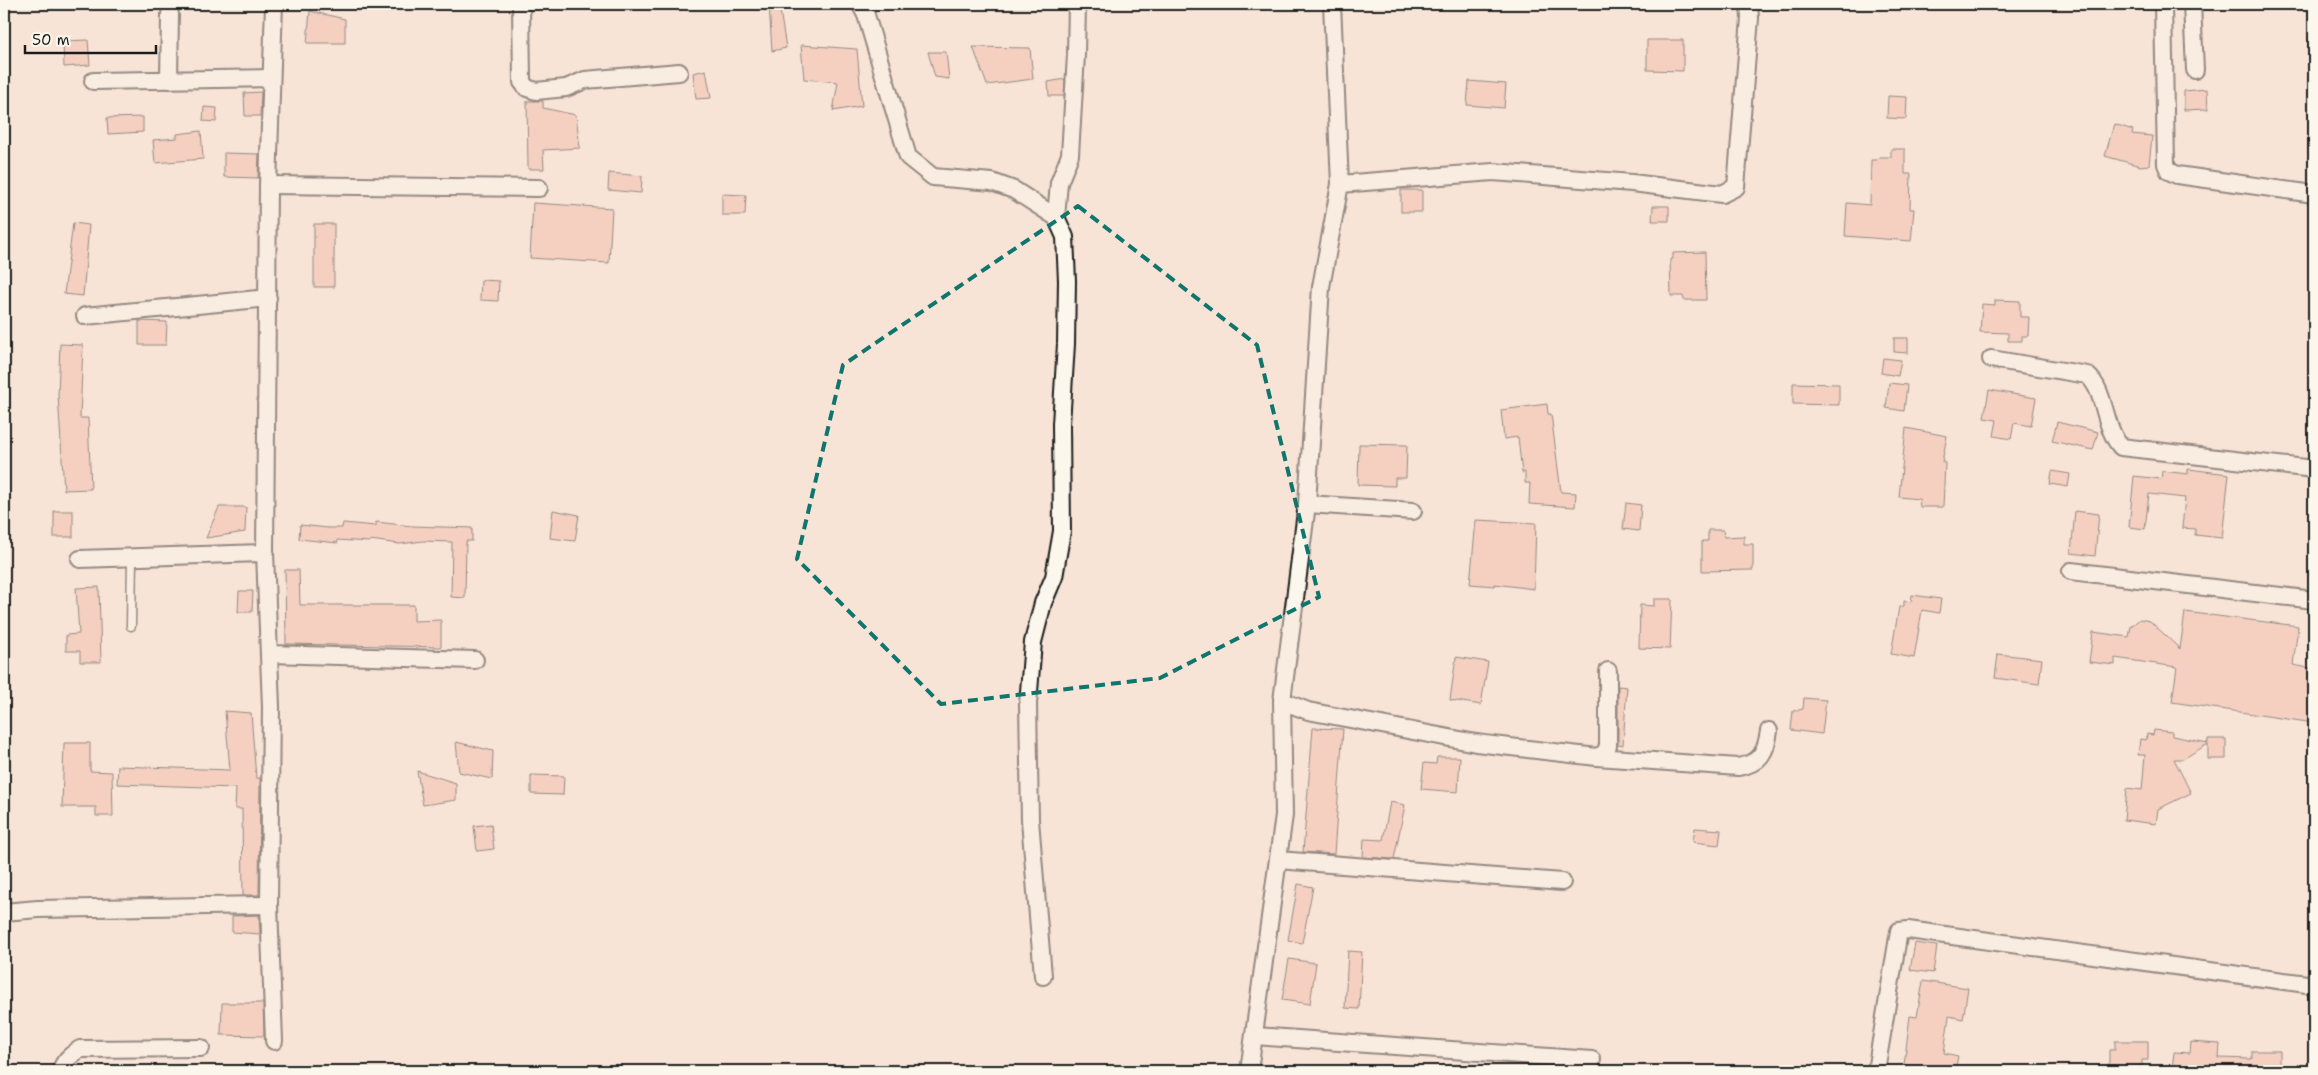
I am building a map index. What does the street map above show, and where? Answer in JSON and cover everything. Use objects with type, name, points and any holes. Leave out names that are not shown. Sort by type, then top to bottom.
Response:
[{"type":"street","points":[[274,4],[268,185],[265,554],[271,707],[269,905],[274,1041]]},
{"type":"street","points":[[521,4],[522,82],[527,88],[536,91],[566,88],[585,80],[679,72]]},
{"type":"street","points":[[860,4],[866,15],[908,158],[933,177],[992,182],[1014,190],[1056,217]]},
{"type":"street","points":[[1043,976],[1030,820],[1028,704],[1033,642],[1043,603],[1054,577],[1062,531],[1061,424],[1066,344],[1067,281],[1065,237],[1056,217],[1059,183],[1070,154],[1077,4]]},
{"type":"street","points":[[1249,1071],[1284,815],[1282,701],[1307,504],[1321,287],[1340,184],[1332,4]]},
{"type":"street","points":[[1340,184],[1492,172],[1632,182],[1722,194],[1736,187],[1750,18],[1749,4]]},
{"type":"street","points":[[2163,4],[2166,164],[2169,171],[2177,175],[2314,194]]},
{"type":"street","points":[[2192,4],[2195,70]]},
{"type":"street","points":[[169,80],[170,14]]},
{"type":"street","points":[[93,81],[271,78]]},
{"type":"street","points":[[268,185],[539,188]]},
{"type":"street","points":[[85,316],[268,298]]},
{"type":"street","points":[[1991,359],[2087,375],[2094,380],[2110,429],[2121,447],[2314,469]]},
{"type":"street","points":[[1307,504],[1413,512]]},
{"type":"street","points":[[80,559],[265,554]]},
{"type":"street","points":[[2071,571],[2314,600]]},
{"type":"street","points":[[269,654],[475,660]]},
{"type":"street","points":[[1597,757],[1606,753],[1608,746],[1608,671]]},
{"type":"street","points":[[1282,701],[1308,711],[1476,743],[1597,757],[1738,767],[1749,765],[1762,757],[1767,746],[1769,731]]},
{"type":"street","points":[[1278,860],[1562,882]]},
{"type":"street","points":[[4,912],[38,909],[269,905]]},
{"type":"street","points":[[1876,1071],[1899,932],[1908,930],[2314,985]]},
{"type":"street","points":[[1255,1036],[1592,1060]]},
{"type":"street","points":[[61,1071],[62,1065],[70,1055],[80,1049],[201,1048]]},
{"type":"lane","points":[[131,626],[132,558]]},
{"type":"highlighted area","points":[[1078,206],[1257,345],[1319,597],[1160,678],[941,704],[797,559],[843,365]]},
{"type":"building","points":[[769,4],[779,4],[786,48],[772,51]]},
{"type":"building","points":[[310,11],[345,19],[345,43],[307,43]]},
{"type":"building","points":[[88,40],[90,65],[64,67],[63,41]]},
{"type":"building","points":[[1647,40],[1683,40],[1683,71],[1647,70]]},
{"type":"building","points":[[801,45],[857,49],[862,106],[833,111],[838,82],[804,79]]},
{"type":"building","points":[[973,47],[1030,48],[1033,79],[987,85]]},
{"type":"building","points":[[928,52],[946,52],[949,79],[935,77]]},
{"type":"building","points":[[706,70],[711,98],[696,99],[693,73]]},
{"type":"building","points":[[1065,79],[1064,96],[1049,96],[1048,82]]},
{"type":"building","points":[[1469,81],[1506,84],[1504,108],[1467,105]]},
{"type":"building","points":[[2207,89],[2208,109],[2184,110],[2184,91]]},
{"type":"building","points":[[261,92],[260,116],[245,116],[244,93]]},
{"type":"building","points":[[1888,96],[1907,97],[1906,119],[1887,118]]},
{"type":"building","points":[[527,101],[543,101],[543,108],[576,115],[580,148],[543,150],[544,169],[528,169]]},
{"type":"building","points":[[204,107],[217,108],[216,122],[203,121]]},
{"type":"building","points":[[143,117],[143,132],[108,134],[107,118]]},
{"type":"building","points":[[2114,124],[2133,130],[2132,134],[2152,136],[2149,165],[2140,166],[2105,156]]},
{"type":"building","points":[[201,131],[203,159],[155,163],[153,140],[177,138],[177,134]]},
{"type":"building","points":[[1891,149],[1905,149],[1905,174],[1911,174],[1910,209],[1914,209],[1911,241],[1845,236],[1847,203],[1870,205],[1871,160],[1877,160],[1879,157],[1891,157]]},
{"type":"building","points":[[224,153],[259,154],[258,178],[224,177]]},
{"type":"building","points":[[609,173],[642,176],[641,193],[608,190]]},
{"type":"building","points":[[1401,190],[1422,190],[1422,212],[1401,212]]},
{"type":"building","points":[[722,194],[746,195],[745,215],[722,215]]},
{"type":"building","points":[[533,203],[612,208],[609,263],[530,258]]},
{"type":"building","points":[[1653,206],[1669,206],[1669,221],[1652,221]]},
{"type":"building","points":[[73,223],[89,225],[83,296],[64,294]]},
{"type":"building","points":[[314,224],[334,224],[334,287],[314,287]]},
{"type":"building","points":[[1705,252],[1706,300],[1684,300],[1683,296],[1671,296],[1670,259],[1673,259],[1673,253]]},
{"type":"building","points":[[481,280],[499,281],[498,301],[480,300]]},
{"type":"building","points":[[1995,300],[2020,301],[2020,317],[2029,317],[2028,336],[2022,336],[2022,341],[2008,341],[2008,333],[1980,332],[1982,304],[1995,305]]},
{"type":"building","points":[[139,321],[167,322],[166,345],[139,345]]},
{"type":"building","points":[[1894,338],[1908,338],[1908,353],[1894,352]]},
{"type":"building","points":[[60,344],[83,345],[80,418],[88,418],[91,489],[64,490],[58,395]]},
{"type":"building","points":[[1883,358],[1901,360],[1898,376],[1881,373]]},
{"type":"building","points":[[1793,383],[1839,384],[1839,405],[1793,404]]},
{"type":"building","points":[[1889,383],[1907,385],[1904,411],[1886,408]]},
{"type":"building","points":[[1989,390],[2036,398],[2031,426],[2014,423],[2011,439],[1994,436],[1997,420],[1984,418]]},
{"type":"building","points":[[1547,404],[1548,414],[1551,414],[1561,492],[1576,493],[1575,507],[1529,504],[1530,483],[1525,483],[1525,472],[1522,473],[1518,437],[1504,439],[1501,410]]},
{"type":"building","points":[[2057,422],[2098,432],[2093,450],[2052,441]]},
{"type":"building","points":[[1906,428],[1947,436],[1942,462],[1945,463],[1943,507],[1920,507],[1919,499],[1899,497]]},
{"type":"building","points":[[1359,444],[1407,445],[1406,478],[1395,478],[1395,486],[1358,485]]},
{"type":"building","points":[[2188,469],[2229,474],[2222,538],[2195,535],[2195,529],[2182,528],[2185,498],[2149,494],[2145,529],[2129,527],[2134,476],[2161,479],[2162,471],[2188,474]]},
{"type":"building","points":[[2052,471],[2070,474],[2068,487],[2050,484]]},
{"type":"building","points":[[1626,503],[1641,505],[1639,531],[1623,529]]},
{"type":"building","points":[[219,507],[246,507],[245,532],[206,538]]},
{"type":"building","points":[[553,510],[579,515],[575,541],[550,538]]},
{"type":"building","points":[[54,511],[73,511],[73,537],[54,537]]},
{"type":"building","points":[[2075,511],[2099,514],[2095,556],[2071,553]]},
{"type":"building","points":[[1476,520],[1536,523],[1534,589],[1495,584],[1495,586],[1470,584]]},
{"type":"building","points":[[376,522],[412,526],[472,528],[472,541],[466,541],[465,598],[451,597],[452,542],[423,541],[400,544],[370,540],[370,542],[337,540],[338,543],[299,539],[300,525],[342,528],[343,523],[376,526]]},
{"type":"building","points":[[1708,530],[1723,530],[1724,537],[1744,536],[1744,544],[1753,544],[1753,570],[1702,571],[1702,541],[1708,541]]},
{"type":"building","points":[[285,570],[299,570],[300,605],[414,605],[414,621],[441,620],[441,647],[286,644]]},
{"type":"building","points":[[99,587],[101,662],[80,662],[80,651],[66,651],[66,635],[79,634],[76,588]]},
{"type":"building","points":[[239,591],[253,591],[252,612],[238,612]]},
{"type":"building","points":[[1912,595],[1941,599],[1939,613],[1922,610],[1914,658],[1891,654],[1899,607],[1904,606],[1904,601],[1911,602]]},
{"type":"building","points":[[1654,599],[1672,599],[1670,649],[1639,648],[1640,605],[1654,606]]},
{"type":"building","points":[[2185,612],[2298,626],[2293,665],[2314,669],[2314,723],[2172,702],[2177,667],[2115,658],[2115,665],[2089,662],[2093,632],[2129,637],[2131,626],[2140,619],[2150,621],[2180,649]]},
{"type":"building","points":[[1998,654],[2042,659],[2039,684],[1995,678]]},
{"type":"building","points":[[1456,657],[1488,662],[1481,705],[1450,700]]},
{"type":"building","points":[[1618,686],[1627,687],[1623,745],[1618,744]]},
{"type":"building","points":[[1804,698],[1826,700],[1822,734],[1791,730],[1793,711],[1803,709]]},
{"type":"building","points":[[225,711],[251,713],[256,778],[260,778],[259,895],[243,895],[242,809],[235,809],[236,788],[117,784],[118,766],[230,770]]},
{"type":"building","points":[[1313,728],[1343,729],[1334,854],[1303,852]]},
{"type":"building","points":[[2154,730],[2172,732],[2172,736],[2208,743],[2208,739],[2226,739],[2226,759],[2208,759],[2208,744],[2183,759],[2174,759],[2191,793],[2158,809],[2156,824],[2124,820],[2127,788],[2142,790],[2145,755],[2138,755],[2140,739],[2146,740],[2147,734],[2153,735]]},
{"type":"building","points":[[456,742],[493,751],[492,779],[459,772]]},
{"type":"building","points":[[64,743],[90,743],[90,771],[112,772],[113,816],[96,816],[96,807],[62,807]]},
{"type":"building","points":[[1437,757],[1460,757],[1458,792],[1421,789],[1424,763],[1436,764]]},
{"type":"building","points":[[417,771],[456,783],[456,800],[423,805]]},
{"type":"building","points":[[531,775],[564,776],[563,795],[531,794]]},
{"type":"building","points":[[1390,802],[1405,805],[1394,859],[1363,857],[1364,839],[1383,840]]},
{"type":"building","points":[[491,824],[494,849],[477,851],[474,826]]},
{"type":"building","points":[[1695,828],[1721,830],[1719,845],[1693,842]]},
{"type":"building","points":[[1298,884],[1313,887],[1302,943],[1288,940]]},
{"type":"building","points":[[259,915],[260,934],[232,932],[232,916]]},
{"type":"building","points":[[1915,943],[1937,946],[1933,973],[1910,970]]},
{"type":"building","points":[[1348,951],[1362,952],[1359,1009],[1345,1008]]},
{"type":"building","points":[[1289,959],[1316,963],[1310,1004],[1282,1000]]},
{"type":"building","points":[[1923,981],[1968,988],[1963,1019],[1949,1016],[1944,1053],[1958,1056],[1955,1071],[1904,1065],[1910,1016],[1917,1017]]},
{"type":"building","points":[[222,1003],[263,1003],[264,1036],[221,1035]]},
{"type":"building","points":[[2115,1041],[2148,1041],[2148,1060],[2142,1060],[2142,1066],[2130,1067],[2130,1071],[2109,1071],[2109,1050],[2115,1050]]},
{"type":"building","points":[[2191,1042],[2220,1044],[2219,1058],[2252,1059],[2252,1051],[2280,1051],[2280,1071],[2172,1071],[2174,1052],[2190,1053]]}]
